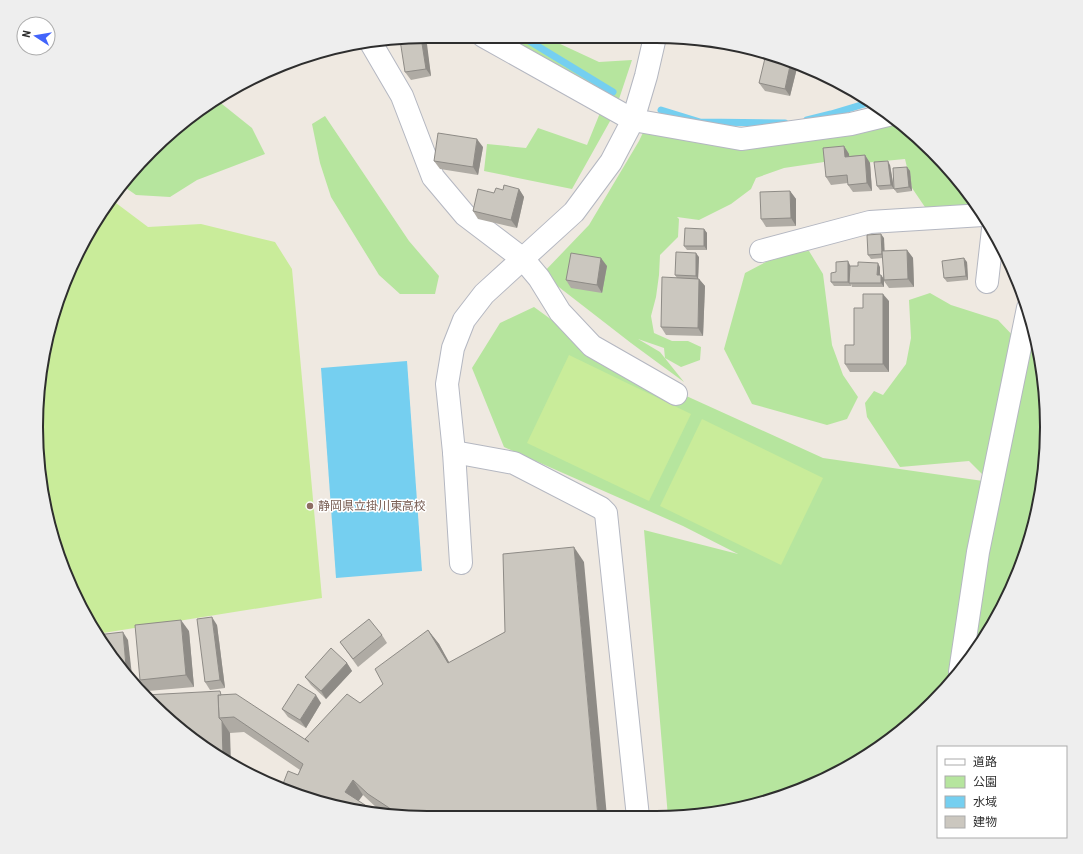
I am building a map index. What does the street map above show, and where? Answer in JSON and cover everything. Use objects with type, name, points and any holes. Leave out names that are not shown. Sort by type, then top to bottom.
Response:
[{"type":"street","points":[[496,43],[633,120],[740,139],[851,124],[882,117]]},
{"type":"street","points":[[462,563],[448,384],[453,348],[464,320],[484,294],[574,212],[611,162],[633,120],[654,43]]},
{"type":"street","points":[[373,47],[402,96],[433,177],[465,215],[523,259],[539,278],[560,312],[592,346],[676,394]]},
{"type":"street","points":[[761,251],[870,222],[976,215]]},
{"type":"street","points":[[987,282],[992,241]]},
{"type":"street","points":[[962,660],[978,552],[1025,322]]},
{"type":"street","points":[[454,452],[514,463],[601,508],[606,513],[637,811]]},
{"type":"green space","points":[[494,43],[558,43],[599,62],[632,60],[614,114],[572,189],[484,171],[487,144],[526,148],[538,128],[587,145],[602,108]]},
{"type":"green space","points":[[221,103],[252,128],[265,154],[197,180],[170,197],[136,195],[126,188],[155,155],[193,122]]},
{"type":"green space","points":[[874,111],[890,122],[928,155],[961,193],[971,208],[929,213],[912,188],[905,159],[863,163],[824,162],[784,168],[756,178],[751,189],[731,204],[699,220],[677,217],[679,219],[678,237],[660,255],[656,297],[651,316],[654,333],[672,341],[688,341],[701,347],[700,360],[681,367],[665,358],[664,348],[638,339],[660,352],[684,382],[542,274],[589,225],[639,141],[650,118],[713,142]]},
{"type":"green space","points":[[325,116],[409,241],[439,276],[435,294],[400,294],[379,275],[331,197],[320,163],[312,124]]},
{"type":"green space","points":[[116,203],[148,227],[201,224],[275,242],[292,269],[322,598],[103,633],[94,619],[72,574],[63,550],[50,502],[44,452],[44,402],[50,352],[63,304],[72,280],[94,235]]},
{"type":"green space","points":[[809,251],[823,274],[832,345],[843,375],[858,397],[847,419],[827,425],[752,404],[724,349],[745,273],[783,253]]},
{"type":"green space","points":[[930,293],[951,305],[998,320],[1016,339],[1001,395],[1031,345],[1037,377],[1039,402],[1040,427],[1037,477],[1027,526],[1011,574],[989,619],[961,661],[928,699],[890,732],[848,760],[803,782],[779,791],[731,804],[706,808],[667,811],[644,530],[738,554],[683,526],[504,447],[472,368],[500,323],[534,307],[607,360],[823,458],[990,482],[969,461],[900,467],[867,417],[865,403],[874,391],[883,395],[906,364],[911,338],[909,300]]},
{"type":"green space","points":[[569,355],[691,414],[649,501],[527,443]]},
{"type":"green space","points":[[702,419],[823,478],[781,565],[660,506]]},
{"type":"water","points":[[407,361],[422,571],[336,578],[321,368]]},
{"type":"building","points":[[422,43],[426,69],[405,72],[401,44]]},
{"type":"building","points":[[765,59],[790,67],[785,89],[759,83]]},
{"type":"building","points":[[438,133],[477,139],[473,167],[434,161]]},
{"type":"building","points":[[844,146],[845,157],[865,155],[867,183],[848,185],[847,175],[826,177],[823,148]]},
{"type":"building","points":[[888,161],[891,185],[877,186],[874,162]]},
{"type":"building","points":[[907,167],[909,187],[894,189],[893,168]]},
{"type":"building","points":[[504,185],[519,189],[511,220],[473,211],[478,189],[494,193],[496,188],[503,190]]},
{"type":"building","points":[[790,191],[791,218],[761,219],[760,192]]},
{"type":"building","points":[[685,228],[704,229],[704,246],[684,246]]},
{"type":"building","points":[[881,234],[882,254],[868,255],[867,235]]},
{"type":"building","points":[[907,250],[908,279],[884,280],[882,251]]},
{"type":"building","points":[[676,252],[696,253],[696,276],[675,275]]},
{"type":"building","points":[[571,253],[601,258],[597,285],[566,280]]},
{"type":"building","points":[[964,258],[966,276],[944,278],[942,261]]},
{"type":"building","points":[[848,261],[848,282],[831,282],[831,273],[836,272],[836,262]]},
{"type":"building","points":[[858,262],[878,263],[877,275],[881,275],[881,283],[849,283],[850,266],[858,266]]},
{"type":"building","points":[[662,277],[699,279],[698,328],[661,327]]},
{"type":"building","points":[[863,294],[883,294],[883,364],[845,364],[845,345],[854,345],[854,308],[863,308]]},
{"type":"building","points":[[574,547],[597,811],[427,811],[391,809],[368,794],[353,780],[345,792],[365,805],[352,804],[304,791],[283,783],[288,771],[298,775],[303,764],[234,717],[219,718],[218,695],[236,694],[309,742],[305,739],[347,694],[360,703],[383,684],[375,669],[428,630],[448,663],[505,632],[503,554]]},
{"type":"building","points":[[212,617],[220,680],[205,682],[197,619]]},
{"type":"building","points":[[369,619],[382,635],[353,659],[340,642]]},
{"type":"building","points":[[181,620],[186,675],[140,680],[135,625]]},
{"type":"building","points":[[123,632],[126,666],[122,661],[104,634]]},
{"type":"building","points":[[331,648],[347,663],[321,691],[305,677]]},
{"type":"building","points":[[298,684],[316,695],[300,720],[282,709]]},
{"type":"building","points":[[220,691],[221,695],[218,695],[219,718],[222,721],[223,752],[193,732],[151,695]]},
{"type":"waterway","points":[[532,43],[613,92]]},
{"type":"waterway","points":[[807,120],[863,104]]},
{"type":"waterway","points":[[661,110],[700,122],[785,123]]},
{"type":"place","name":"静岡県立掛川東高校","points":[[310,506]]}]
